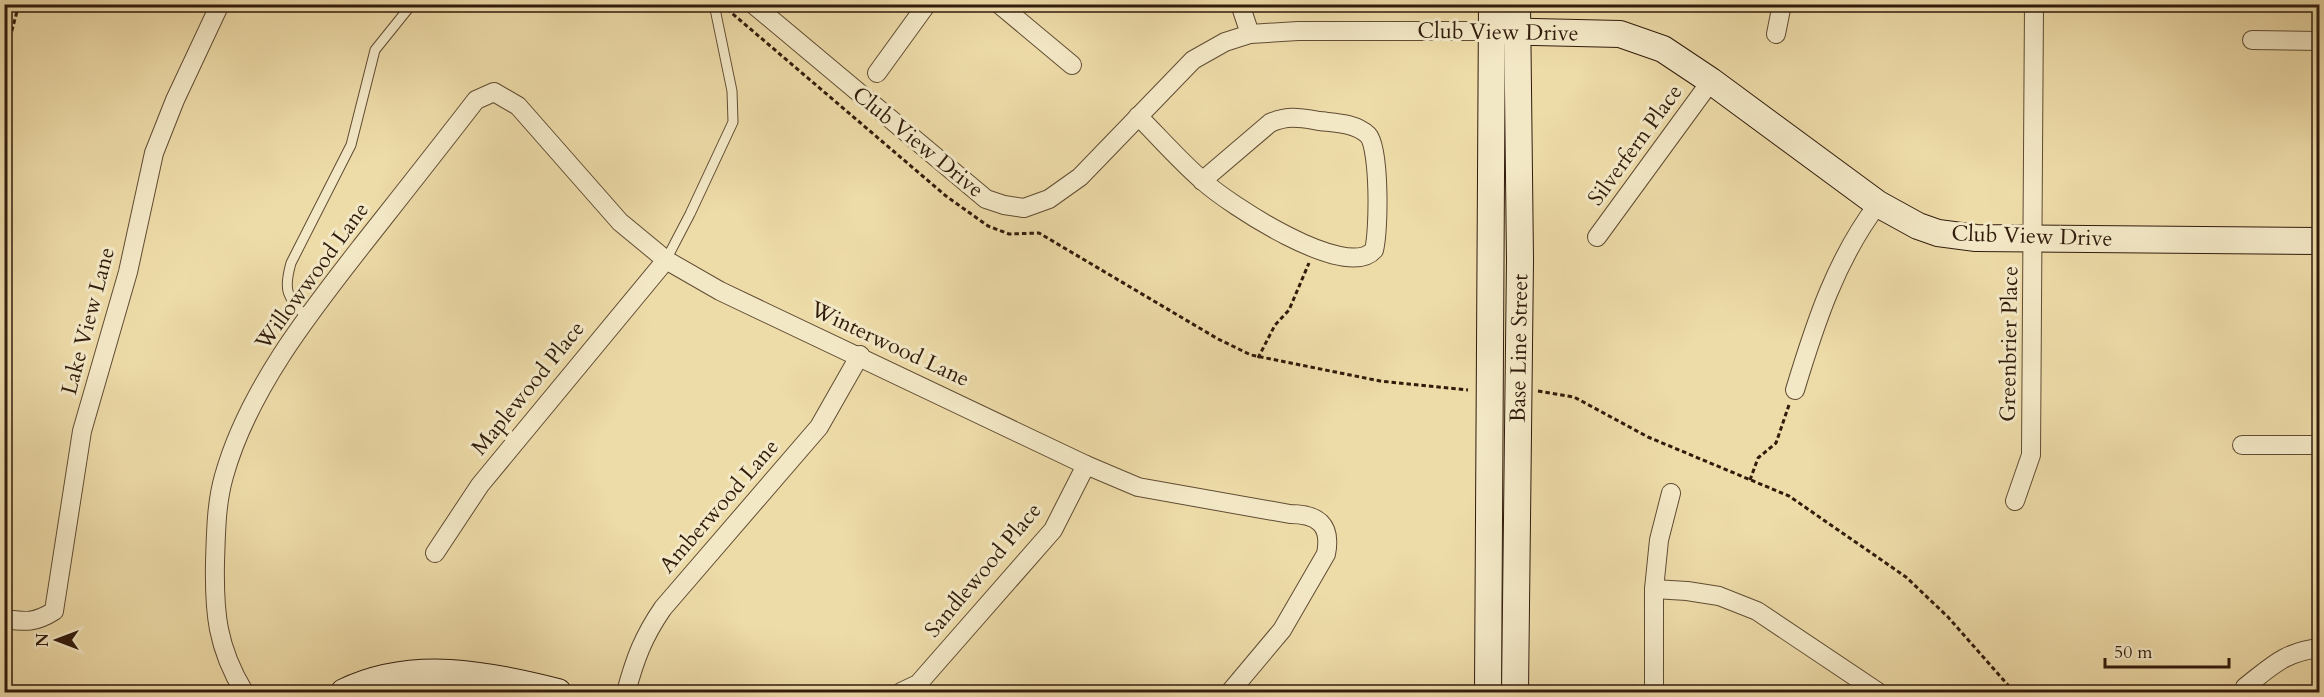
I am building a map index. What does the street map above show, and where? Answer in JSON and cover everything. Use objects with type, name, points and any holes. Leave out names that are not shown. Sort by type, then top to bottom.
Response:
[{"type":"main road","name":"Base Line Street","points":[[1492,4],[1504,31],[1520,260],[1515,693]]},
{"type":"main road","name":"Base Line Street","points":[[1488,693],[1504,31],[1517,4]]},
{"type":"main road","name":"Club View Drive","points":[[1504,31],[1620,34],[1663,49],[1711,81],[1878,204],[1918,226],[1938,233],[1976,238],[2319,241]]},
{"type":"main road","points":[[344,693],[367,681],[380,686],[406,674],[459,672],[558,693]]},
{"type":"street","name":"Lake View Lane","points":[[4,619],[41,620],[54,611],[82,431],[128,272],[154,153],[175,100],[220,4]]},
{"type":"street","name":"Club View Drive","points":[[753,4],[986,199],[1024,208],[1049,200],[1080,177],[1193,60],[1225,42],[1250,34],[1298,31],[1504,31]]},
{"type":"street","points":[[877,73],[927,4]]},
{"type":"street","points":[[999,4],[1072,65]]},
{"type":"street","points":[[1240,4],[1250,34]]},
{"type":"street","points":[[1776,34],[1782,4]]},
{"type":"street","name":"Greenbrier Place","points":[[2015,501],[2031,455],[2034,4]]},
{"type":"street","points":[[2252,40],[2319,41]]},
{"type":"street","name":"Silverfern Place","points":[[1597,237],[1711,81]]},
{"type":"street","name":"Willowwood Lane","points":[[244,693],[235,677],[220,637],[214,603],[217,520],[224,476],[238,438],[263,386],[306,317],[476,100],[494,92]]},
{"type":"street","name":"Winterwood Lane","points":[[494,92],[518,106],[620,222],[666,260],[720,291],[1086,465],[1138,487],[1290,514],[1306,514],[1317,519],[1325,528],[1328,541],[1326,554],[1282,630],[1230,693]]},
{"type":"street","points":[[1138,116],[1202,181],[1233,206],[1315,249],[1362,257],[1374,249],[1377,230],[1374,146],[1369,136],[1352,126],[1299,117],[1282,118],[1270,123],[1202,181]]},
{"type":"street","points":[[1795,390],[1811,338],[1832,283],[1858,230],[1878,204]]},
{"type":"street","name":"Maplewood Place","points":[[435,553],[480,485],[552,395],[666,260]]},
{"type":"street","name":"Amberwood Lane","points":[[626,693],[633,665],[646,632],[657,616],[819,427],[860,356]]},
{"type":"street","points":[[2242,445],[2319,445]]},
{"type":"street","name":"Sandlewood Place","points":[[901,693],[918,684],[1053,530],[1086,465]]},
{"type":"street","points":[[1654,693],[1654,589],[1659,540],[1671,493]]},
{"type":"street","points":[[1654,589],[1719,596],[1756,611],[1878,693]]},
{"type":"street","points":[[2245,687],[2281,658],[2300,650],[2319,648]]},
{"type":"lane","points":[[306,317],[290,300],[287,290],[286,281],[291,263],[351,145],[375,50],[412,4]]},
{"type":"lane","points":[[666,260],[733,122],[732,91],[714,4]]},
{"type":"path","points":[[4,60],[19,4]]},
{"type":"path","points":[[723,4],[946,196],[988,226],[1009,234],[1039,233],[1218,339],[1258,358],[1380,381],[1475,390]]},
{"type":"path","points":[[4,116],[9,153],[4,189]]},
{"type":"path","points":[[1258,358],[1275,325],[1289,310],[1315,249]]},
{"type":"path","points":[[1528,391],[1558,393],[1574,397],[1648,437],[1789,496],[1906,577],[1948,617],[2014,693]]},
{"type":"path","points":[[1750,480],[1758,458],[1776,442],[1783,421]]}]
